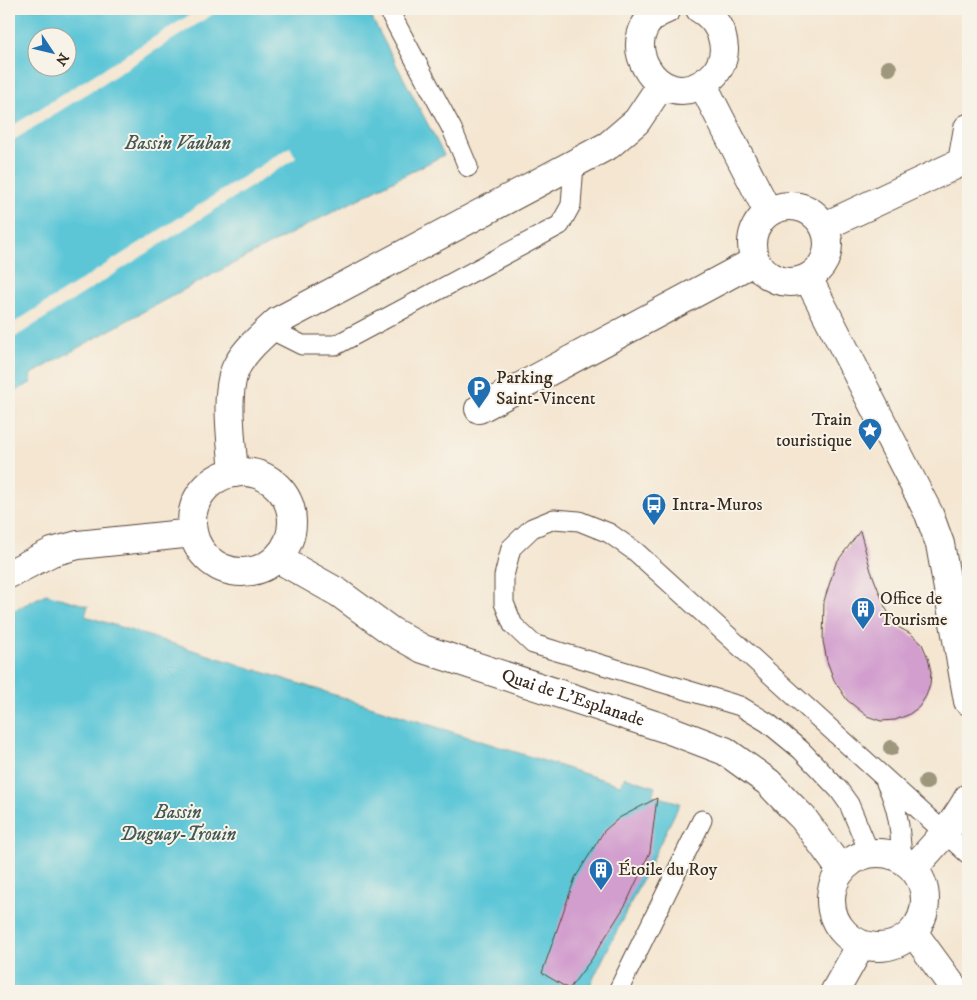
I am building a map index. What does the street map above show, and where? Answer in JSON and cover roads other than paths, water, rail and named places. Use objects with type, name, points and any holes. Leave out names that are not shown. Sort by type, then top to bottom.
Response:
[{"type":"main road","points":[[663,9],[644,28],[640,40],[640,54],[644,66],[652,77],[662,85],[675,89],[689,89],[703,85],[713,76],[720,65],[724,53],[724,39],[719,27],[711,17],[700,9]]},
{"type":"main road","points":[[234,473],[229,397],[237,366],[254,343],[278,321],[610,145],[637,121],[662,85]]},
{"type":"main road","points":[[703,85],[768,212]]},
{"type":"main road","points":[[825,226],[962,162],[968,128]]},
{"type":"main road","points":[[788,205],[800,206],[819,218],[825,226],[829,247],[825,260],[817,271],[808,278],[793,282],[778,280],[768,276],[756,261],[751,239],[757,224],[768,212],[788,205]]},
{"type":"main road","points":[[479,408],[756,261]]},
{"type":"main road","points":[[808,278],[929,514],[940,544],[968,701]]},
{"type":"main road","points":[[234,473],[263,476],[276,485],[285,496],[291,511],[292,528],[290,539],[285,549],[265,567],[250,572],[235,572],[220,568],[208,560],[198,547],[193,533],[192,516],[197,501],[206,487],[219,478],[234,473]]},
{"type":"main road","points":[[9,574],[52,552],[78,545],[193,533]]},
{"type":"main road","name":"Quai de L'Esplanade","points":[[277,558],[339,594],[391,631],[423,650],[667,729],[725,751],[768,782],[803,818],[842,870]]},
{"type":"main road","points":[[907,864],[946,833],[968,798]]},
{"type":"main road","points":[[886,853],[907,864],[921,880],[925,893],[922,914],[913,932],[902,941],[889,946],[875,947],[861,944],[848,937],[838,926],[832,912],[830,898],[834,883],[842,870],[854,857],[870,854],[886,853]]},
{"type":"main road","points":[[913,932],[956,991]]},
{"type":"main road","points":[[835,991],[861,944]]},
{"type":"lane","points":[[388,9],[452,129],[468,167]]},
{"type":"lane","points":[[270,329],[302,344],[336,345],[560,224],[571,205],[574,164]]},
{"type":"lane","points":[[870,854],[848,804],[839,790],[801,750],[768,723],[740,706],[533,644],[513,625],[504,603],[504,576],[511,548],[532,528],[554,520],[579,521],[609,532],[636,552],[968,854]]},
{"type":"lane","points":[[882,775],[893,796],[898,813],[907,864]]},
{"type":"lane","points":[[618,991],[702,820]]},
{"type":"water","name":"Bassin Vauban","points":[[9,9],[367,9],[444,155],[132,318],[30,375],[32,382],[9,395]]},
{"type":"water","name":"Bassin Duguay-Trouin","points":[[46,594],[88,606],[85,616],[620,785],[625,777],[655,787],[652,795],[680,803],[587,991],[9,991],[9,613]]},
{"type":"place","name":"Parking Saint-Vincent","points":[[479,409]]},
{"type":"place","name":"Train touristique","points":[[870,451]]},
{"type":"place","name":"Intra-Muros","points":[[654,526]]},
{"type":"place","name":"Office de Tourisme","points":[[863,630]]},
{"type":"place","name":"Étoile du Roy","points":[[601,891]]}]
